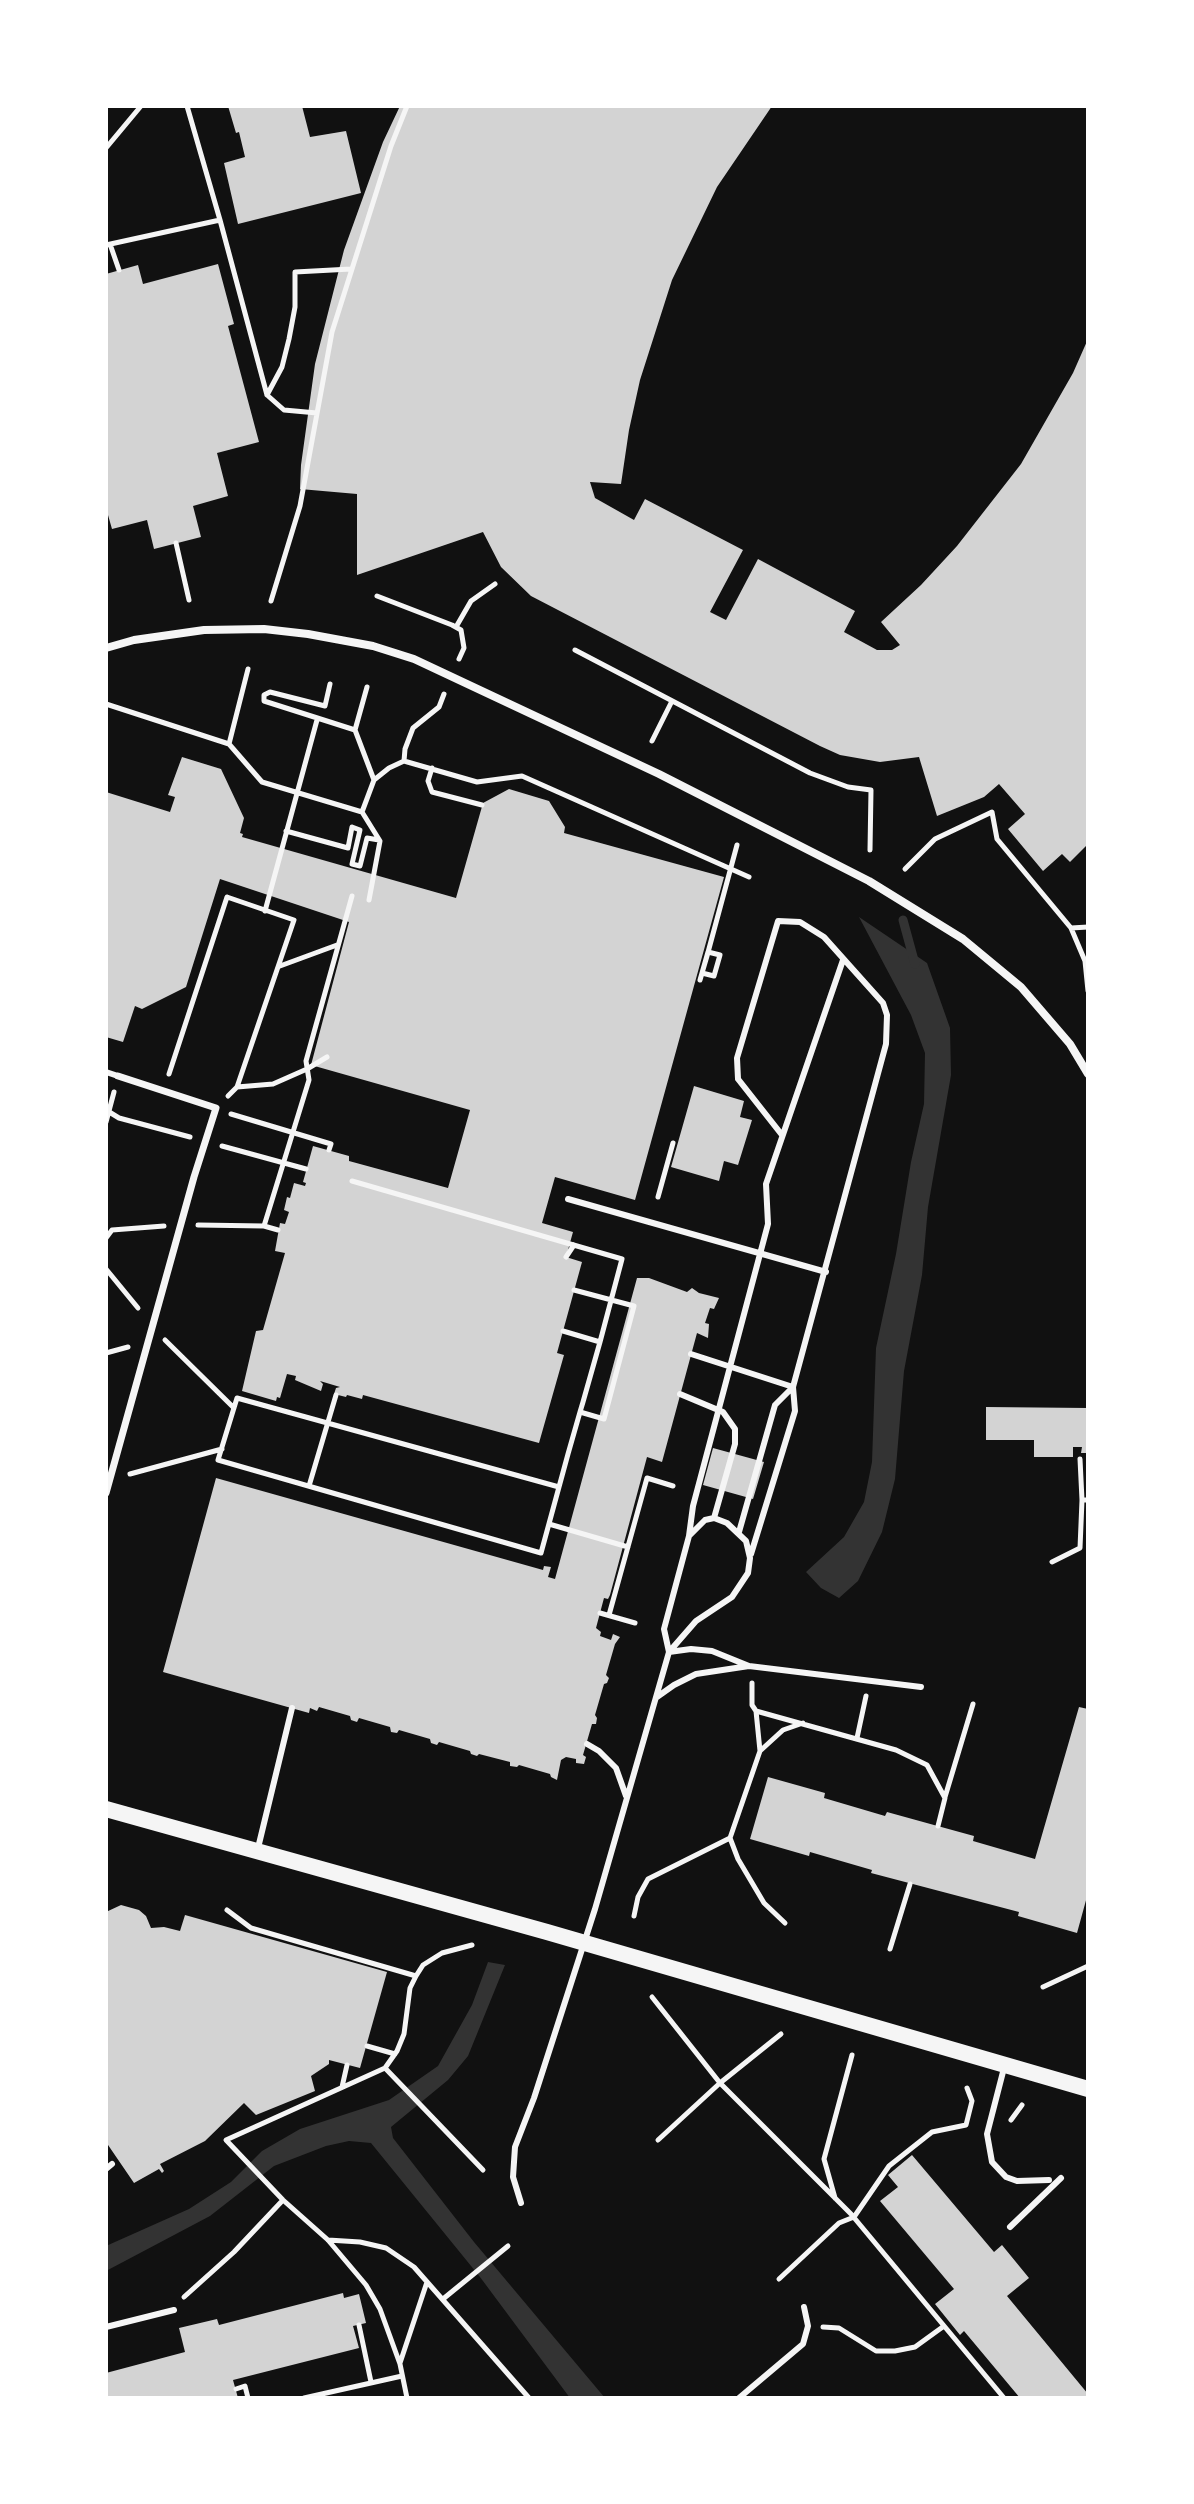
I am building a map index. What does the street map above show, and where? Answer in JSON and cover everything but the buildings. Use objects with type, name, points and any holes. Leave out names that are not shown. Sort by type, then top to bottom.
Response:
[{"type":"main road","points":[[106,1809],[1088,2089]]},
{"type":"street","points":[[106,648],[134,640],[218,629],[264,629],[373,646],[414,659],[659,774],[869,881],[963,939],[1021,987],[1070,1044],[1088,1074]]},
{"type":"street","points":[[106,1493],[216,1108],[118,1076]]},
{"type":"lane","points":[[521,2203],[513,2177],[515,2147],[584,1943],[669,1652],[696,1621],[732,1597],[748,1573],[795,1411],[793,1387],[886,1044],[887,1015],[883,1003],[824,937],[800,922],[778,921],[737,1058],[738,1079],[782,1135]]},
{"type":"lane","points":[[669,1652],[664,1629],[689,1536],[693,1506],[768,1224],[766,1184],[843,960]]},
{"type":"lane","points":[[106,1072],[118,1076]]},
{"type":"lane","points":[[568,1199],[826,1272]]},
{"type":"lane","points":[[691,1354],[793,1387]]},
{"type":"lane","points":[[739,1532],[775,1405],[793,1387]]},
{"type":"lane","points":[[680,1394],[718,1409],[732,1423],[735,1444],[714,1518]]},
{"type":"lane","points":[[689,1536],[705,1520],[714,1518],[739,1532],[746,1541],[750,1558]]},
{"type":"lane","points":[[669,1652],[691,1649],[712,1651],[749,1666],[921,1687]]},
{"type":"lane","points":[[656,1698],[696,1674],[749,1666]]},
{"type":"lane","points":[[257,1851],[292,1708]]},
{"type":"lane","points":[[587,1744],[616,1768],[626,1799]]},
{"type":"lane","points":[[1004,2064],[987,2134],[989,2154],[1006,2177],[1031,2182],[1049,2180]]},
{"type":"lane","points":[[1010,2227],[1061,2178]]},
{"type":"lane","points":[[739,2398],[803,2344],[808,2326],[804,2307]]},
{"type":"lane","points":[[106,2327],[174,2310]]},
{"type":"path","points":[[106,148],[141,106]]},
{"type":"path","points":[[187,106],[267,395],[284,410],[317,413]]},
{"type":"path","points":[[271,601],[300,506],[332,332],[391,146],[407,106]]},
{"type":"path","points":[[119,270],[108,244],[220,220]]},
{"type":"path","points":[[267,395],[282,367],[289,339],[295,307],[295,272],[351,269]]},
{"type":"path","points":[[176,543],[189,600]]},
{"type":"path","points":[[456,627],[471,601],[495,584]]},
{"type":"path","points":[[575,650],[810,773],[848,787],[871,790],[870,850]]},
{"type":"path","points":[[229,744],[248,669]]},
{"type":"path","points":[[330,684],[325,706],[270,692],[264,695],[264,701],[355,730]]},
{"type":"path","points":[[367,687],[355,730],[374,780]]},
{"type":"path","points":[[652,741],[672,701]]},
{"type":"path","points":[[106,704],[229,744],[262,782],[362,812],[380,841],[369,900]]},
{"type":"path","points":[[265,911],[317,720]]},
{"type":"path","points":[[362,812],[374,780],[404,761],[477,782],[522,776],[749,877]]},
{"type":"path","points":[[432,768],[428,781],[432,792],[482,805]]},
{"type":"path","points":[[905,869],[935,839],[992,812],[997,839],[1071,928],[1085,961],[1088,991]]},
{"type":"path","points":[[286,831],[348,848],[352,827],[360,830],[352,864],[360,866],[367,838],[380,841]]},
{"type":"path","points":[[700,980],[704,966],[708,952],[720,955],[714,976],[702,973],[705,964],[707,956],[737,845]]},
{"type":"path","points":[[264,1226],[309,1080],[306,1061],[352,896]]},
{"type":"path","points":[[163,1091],[227,897],[294,920],[237,1087],[216,1108],[331,1144],[329,1150]]},
{"type":"path","points":[[1071,928],[1088,927]]},
{"type":"path","points":[[279,966],[337,945]]},
{"type":"path","points":[[237,1087],[273,1084],[327,1057]]},
{"type":"path","points":[[106,1118],[118,1076]]},
{"type":"path","points":[[658,1197],[673,1143]]},
{"type":"path","points":[[352,1181],[622,1259],[541,1553],[218,1460],[237,1398],[559,1487]]},
{"type":"path","points":[[106,1238],[112,1230],[181,1224],[264,1226],[278,1230]]},
{"type":"path","points":[[566,1257],[574,1245]]},
{"type":"path","points":[[106,1269],[153,1328],[234,1408]]},
{"type":"path","points":[[574,1290],[634,1306],[604,1419],[580,1412]]},
{"type":"path","points":[[563,1331],[600,1342]]},
{"type":"path","points":[[309,1486],[336,1395]]},
{"type":"path","points":[[110,1480],[222,1449]]},
{"type":"path","points":[[1052,1562],[1080,1548],[1085,1500],[1080,1459]]},
{"type":"path","points":[[609,1615],[647,1478],[673,1486]]},
{"type":"path","points":[[549,1524],[628,1547]]},
{"type":"path","points":[[600,1613],[635,1623]]},
{"type":"path","points":[[857,1738],[870,1681]]},
{"type":"path","points":[[752,1691],[760,1751],[730,1838],[738,1859],[764,1903],[785,1923]]},
{"type":"path","points":[[938,1826],[973,1704]]},
{"type":"path","points":[[756,1711],[896,1750],[927,1765],[945,1798]]},
{"type":"path","points":[[760,1751],[783,1730],[804,1722]]},
{"type":"path","points":[[634,1916],[638,1897],[648,1879],[730,1838]]},
{"type":"path","points":[[890,1949],[910,1884]]},
{"type":"path","points":[[227,1910],[251,1928],[416,1976]]},
{"type":"path","points":[[407,2398],[400,2364],[380,2309],[366,2285],[328,2240],[283,2200],[226,2140],[385,2068],[404,2034],[410,1988],[423,1965],[442,1953],[472,1945]]},
{"type":"path","points":[[1043,1987],[1088,1966]]},
{"type":"path","points":[[652,1997],[720,2083],[854,2217],[1004,2398]]},
{"type":"path","points":[[658,2140],[720,2083],[781,2034]]},
{"type":"path","points":[[367,2046],[395,2054]]},
{"type":"path","points":[[836,2199],[824,2159],[852,2055]]},
{"type":"path","points":[[342,2088],[347,2065]]},
{"type":"path","points":[[385,2068],[483,2170]]},
{"type":"path","points":[[779,2279],[839,2223],[854,2217],[889,2166],[932,2132],[966,2125],[972,2101],[967,2088]]},
{"type":"path","points":[[1016,2111],[1022,2105]]},
{"type":"path","points":[[174,2310],[283,2200]]},
{"type":"path","points":[[328,2240],[386,2248],[414,2267],[529,2398]]},
{"type":"path","points":[[443,2299],[508,2246]]},
{"type":"path","points":[[400,2364],[427,2282]]},
{"type":"path","points":[[359,2325],[371,2382]]},
{"type":"path","points":[[808,2326],[839,2328],[876,2351],[895,2351],[915,2347],[944,2326]]},
{"type":"path","points":[[304,2398],[402,2376]]},
{"type":"path","points":[[236,2389],[245,2386],[248,2398]]},
{"type":"shaded area","points":[[859,917],[927,963],[950,1028],[951,1075],[928,1207],[922,1275],[904,1371],[895,1479],[882,1532],[858,1581],[839,1598],[821,1588],[806,1572],[844,1537],[864,1502],[872,1462],[876,1348],[924,1104],[925,1053],[911,1015]]},
{"type":"shaded area","points":[[488,1962],[505,1965],[468,2056],[448,2080],[391,2127],[393,2138],[474,2242],[605,2398],[570,2398],[480,2277],[371,2143],[349,2141],[326,2146],[274,2166],[210,2216],[106,2271],[106,2246],[189,2209],[231,2182],[262,2151],[300,2129],[389,2100],[438,2066],[472,2005]]},
{"type":"waterway","points":[[903,920],[915,964]]}]
